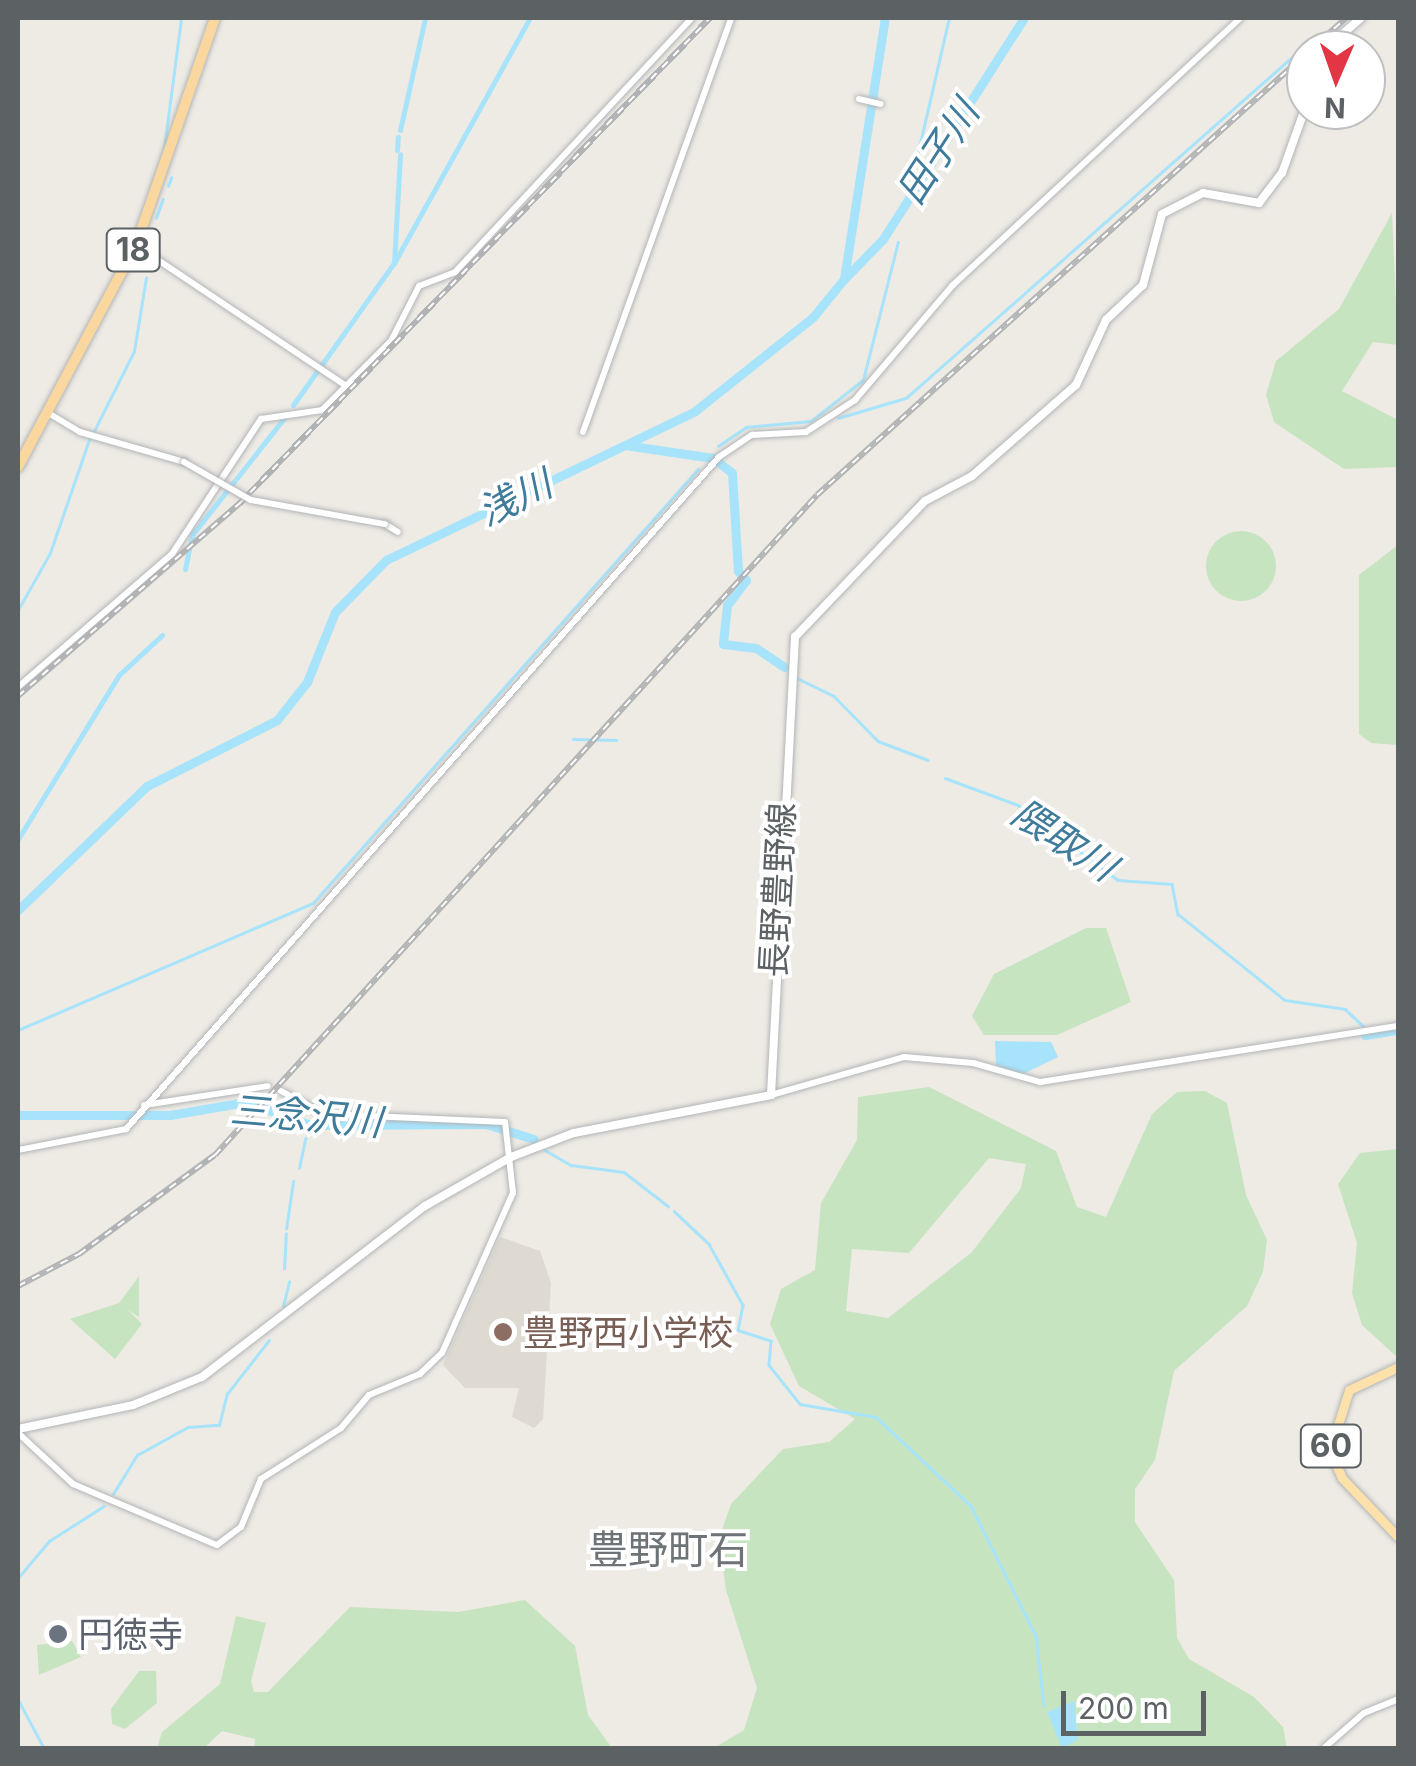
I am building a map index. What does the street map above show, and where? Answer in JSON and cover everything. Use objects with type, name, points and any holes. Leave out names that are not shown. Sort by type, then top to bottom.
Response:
[{"type":"highway","name":"18","points":[[18,467],[50,414],[136,245],[215,18]]},
{"type":"main road","name":"長野豊野線","points":[[771,1095],[795,637],[925,501],[972,476],[1076,385],[1106,320],[1143,285],[1162,214],[1202,193],[1259,203],[1282,173],[1297,130]]},
{"type":"main road","points":[[18,1431],[146,1401],[202,1376],[425,1206],[511,1157],[574,1133],[771,1095]]},
{"type":"main road","name":"60","points":[[1398,1366],[1349,1390],[1330,1450],[1342,1478],[1398,1537]]},
{"type":"street","points":[[18,687],[172,554],[261,419],[315,414],[347,386],[391,341],[419,286],[455,272],[692,18]]},
{"type":"street","points":[[583,432],[731,18]]},
{"type":"street","points":[[18,1150],[70,1134],[116,1134],[130,1123],[139,1108],[719,457],[752,436],[806,432],[854,400],[952,285],[1240,18]]},
{"type":"street","points":[[860,99],[880,104]]},
{"type":"street","points":[[136,245],[347,386]]},
{"type":"street","points":[[50,414],[80,432],[184,462],[251,500],[385,524],[398,532]]},
{"type":"street","points":[[771,1095],[904,1058],[955,1060],[1040,1082],[1398,1026]]},
{"type":"street","points":[[139,1108],[268,1086]]},
{"type":"street","points":[[18,1431],[73,1484],[141,1505],[195,1542],[228,1540],[261,1479],[334,1433],[369,1395],[420,1374],[442,1354],[513,1193],[506,1130],[478,1117],[324,1114],[280,1092]]},
{"type":"street","points":[[1324,1748],[1375,1707],[1398,1699]]},
{"type":"shaded area","name":"豊野西小学校","points":[[500,1237],[540,1251],[551,1283],[543,1419],[534,1428],[512,1417],[519,1388],[465,1388],[443,1365]]},
{"type":"green space","points":[[1392,213],[1398,345],[1373,342],[1342,391],[1398,420],[1398,467],[1344,469],[1274,422],[1266,395],[1276,361],[1339,309]]},
{"type":"green space","points":[[1241,531],[1266,541],[1276,566],[1266,591],[1241,601],[1216,591],[1206,566],[1216,541]]},
{"type":"green space","points":[[1398,545],[1398,745],[1371,743],[1359,734],[1359,575]]},
{"type":"green space","points":[[1086,928],[1106,928],[1131,1002],[1057,1035],[984,1035],[972,1016],[994,974]]},
{"type":"green space","points":[[929,1087],[1056,1151],[1077,1207],[1106,1217],[1152,1114],[1177,1092],[1205,1091],[1227,1103],[1246,1195],[1267,1240],[1263,1272],[1247,1306],[1174,1371],[1155,1460],[1135,1489],[1135,1522],[1174,1580],[1177,1638],[1189,1659],[1254,1697],[1283,1727],[1287,1748],[714,1748],[744,1730],[757,1688],[726,1590],[719,1538],[731,1504],[783,1449],[829,1442],[855,1419],[799,1386],[770,1324],[781,1289],[815,1270],[821,1203],[857,1140],[858,1097]],"holes":[[[989,1158],[1026,1164],[1021,1188],[972,1252],[888,1318],[846,1311],[852,1249],[909,1253]]]},
{"type":"green space","points":[[1398,1149],[1398,1358],[1362,1325],[1352,1293],[1357,1243],[1338,1184],[1360,1153]]},
{"type":"green space","points":[[139,1276],[139,1317],[128,1310],[142,1324],[115,1359],[70,1319],[119,1303]]},
{"type":"green space","points":[[525,1600],[575,1646],[588,1715],[612,1748],[254,1748],[255,1739],[222,1731],[204,1748],[157,1748],[162,1732],[220,1684],[236,1616],[266,1623],[251,1681],[254,1692],[268,1692],[350,1607],[458,1612]]},
{"type":"green space","points":[[72,1641],[81,1657],[39,1675],[37,1645]]},
{"type":"green space","points":[[139,1671],[156,1671],[157,1703],[125,1729],[112,1724],[111,1709]]},
{"type":"water","points":[[995,1041],[1051,1042],[1058,1057],[1019,1076],[996,1065]]},
{"type":"water","points":[[1074,1701],[1078,1740],[1062,1748],[1047,1712]]},
{"type":"waterway","points":[[164,148],[181,18]]},
{"type":"waterway","points":[[400,130],[425,18]]},
{"type":"waterway","points":[[293,405],[394,263],[530,18]]},
{"type":"waterway","name":"浅川","points":[[18,910],[147,786],[277,720],[307,682],[335,612],[386,560],[695,411],[813,317],[844,279],[885,18]]},
{"type":"waterway","points":[[918,152],[949,18]]},
{"type":"waterway","name":"田子川","points":[[844,279],[883,239],[1024,18]]},
{"type":"waterway","points":[[838,418],[906,398],[1286,62]]},
{"type":"waterway","points":[[397,150],[398,137]]},
{"type":"waterway","points":[[394,263],[400,154]]},
{"type":"waterway","points":[[168,186],[171,178]]},
{"type":"waterway","points":[[156,218],[163,199]]},
{"type":"waterway","points":[[718,446],[746,427],[811,421],[863,380],[898,242]]},
{"type":"waterway","points":[[149,270],[151,258]]},
{"type":"waterway","points":[[94,431],[134,351],[146,278]]},
{"type":"waterway","points":[[185,569],[192,535],[284,418]]},
{"type":"waterway","points":[[18,610],[50,553],[89,440]]},
{"type":"waterway","name":"隈取川","points":[[625,445],[713,458],[732,473],[738,571],[746,580],[727,605],[723,644],[756,648],[784,667]]},
{"type":"waterway","points":[[18,1030],[313,903],[698,469]]},
{"type":"waterway","points":[[18,839],[119,675],[162,635]]},
{"type":"waterway","name":"隈取川","points":[[797,678],[834,696],[878,741],[928,760]]},
{"type":"waterway","points":[[573,739],[616,740]]},
{"type":"waterway","name":"隈取川","points":[[945,778],[1018,805],[1118,880],[1172,884],[1178,914],[1285,1000],[1345,1009],[1363,1026]]},
{"type":"waterway","name":"隈取川","points":[[1365,1035],[1398,1030]]},
{"type":"waterway","name":"三念沢川","points":[[18,1115],[170,1115],[246,1102],[311,1125],[486,1124],[534,1139]]},
{"type":"waterway","points":[[306,1131],[307,1123]]},
{"type":"waterway","points":[[299,1168],[305,1139]]},
{"type":"waterway","name":"三念沢川","points":[[545,1150],[571,1165],[624,1172],[668,1206]]},
{"type":"waterway","points":[[286,1229],[293,1182]]},
{"type":"waterway","name":"三念沢川","points":[[674,1211],[709,1244],[743,1305],[738,1330],[771,1341],[769,1365],[800,1404],[876,1417],[971,1506],[1036,1636],[1044,1706]]},
{"type":"waterway","points":[[284,1269],[286,1234]]},
{"type":"waterway","points":[[283,1306],[289,1282]]},
{"type":"waterway","points":[[113,1494],[137,1455],[188,1427],[219,1425],[227,1394],[269,1340]]},
{"type":"waterway","points":[[18,1578],[49,1541],[104,1506]]},
{"type":"waterway","points":[[18,1699],[44,1748]]},
{"type":"railway","points":[[18,696],[239,504],[710,18]]},
{"type":"railway","points":[[1332,30],[1346,18]]},
{"type":"railway","points":[[18,1286],[79,1254],[215,1155],[817,495],[1286,72]]},
{"type":"place","name":"豊野西小学校","points":[[503,1332]]},
{"type":"place","name":"円徳寺","points":[[58,1634]]},
{"type":"district","name":"豊野町石","points":[[668,1550]]}]
